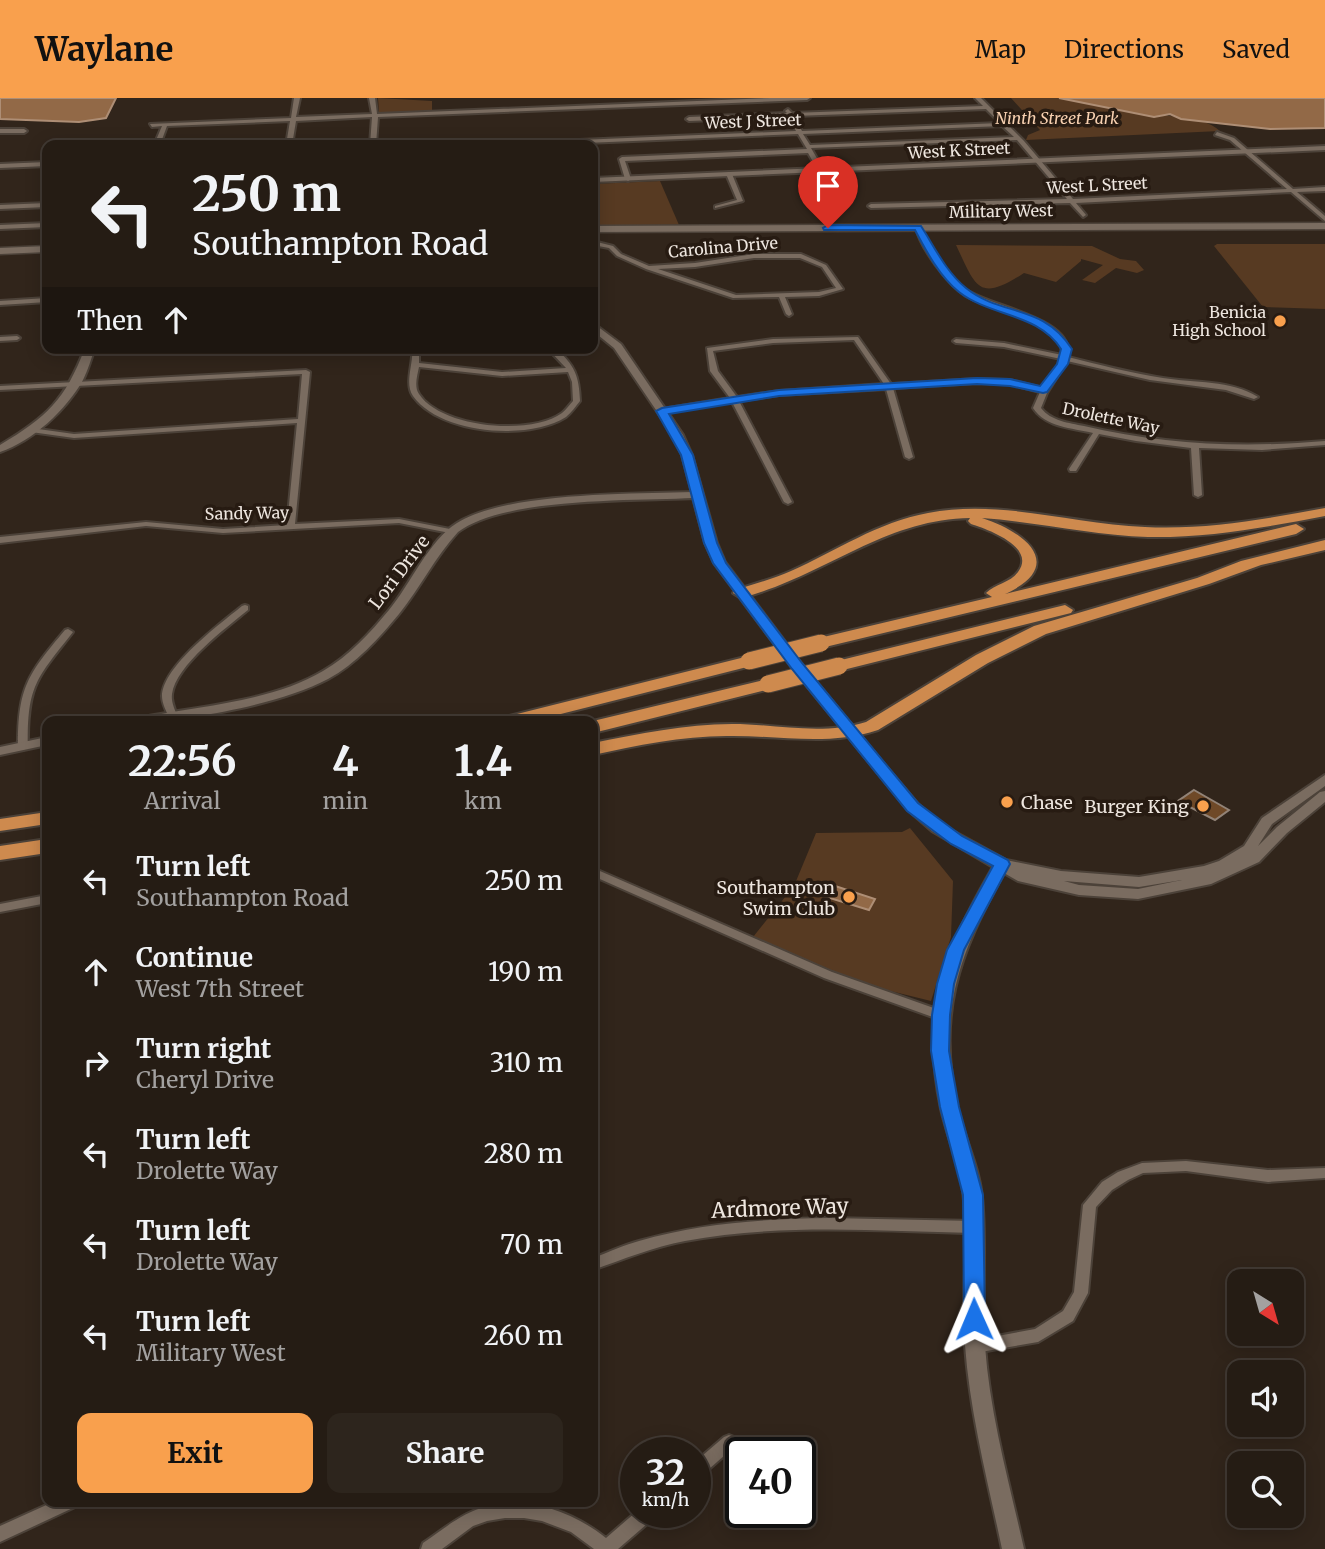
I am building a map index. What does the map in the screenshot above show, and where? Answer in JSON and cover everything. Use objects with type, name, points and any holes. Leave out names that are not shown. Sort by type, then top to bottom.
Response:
[{"type":"highway","points":[[741,593],[772,585],[874,534],[950,514],[1174,533],[1227,529],[1325,512]]},
{"type":"highway","points":[[894,626],[910,618],[1013,586],[1024,578],[1030,568],[1030,559],[1021,543],[1009,533],[993,526],[950,519],[916,521]]},
{"type":"highway","points":[[531,716],[1325,522]]},
{"type":"highway","points":[[598,726],[1325,545]]},
{"type":"highway","points":[[598,748],[698,732],[757,731],[833,737],[852,734],[872,726],[982,659],[1041,630],[1203,581],[1258,561]]},
{"type":"highway","points":[[0,825],[42,819]]},
{"type":"highway","points":[[0,853],[42,847]]},
{"type":"main road","name":"Military West","points":[[598,232],[1325,228]]},
{"type":"main road","points":[[0,251],[42,249]]},
{"type":"street","points":[[290,140],[297,98]]},
{"type":"street","points":[[372,98],[375,116],[373,140]]},
{"type":"street","points":[[152,125],[807,98]]},
{"type":"street","points":[[978,98],[1018,138],[1083,215]]},
{"type":"street","points":[[780,99],[819,167],[815,174],[826,195],[823,201]]},
{"type":"street","points":[[689,119],[986,107]]},
{"type":"street","points":[[159,140],[165,124]]},
{"type":"street","name":"West J Street","points":[[598,141],[1002,124]]},
{"type":"street","points":[[0,131],[24,131]]},
{"type":"street","points":[[1217,134],[1229,137],[1325,219]]},
{"type":"street","points":[[628,179],[622,159],[1018,138]]},
{"type":"street","name":"West K Street","points":[[598,180],[1325,148]]},
{"type":"street","points":[[0,166],[42,164]]},
{"type":"street","points":[[717,207],[740,201],[730,174]]},
{"type":"street","name":"West L Street","points":[[871,206],[1071,201],[1325,189]]},
{"type":"street","points":[[0,207],[42,205]]},
{"type":"street","points":[[0,228],[42,225]]},
{"type":"street","points":[[919,229],[931,252],[962,289],[980,300],[1031,318],[1051,330],[1064,343],[1064,359]]},
{"type":"street","name":"Carolina Drive","points":[[598,244],[611,247],[619,255],[648,268],[735,297],[782,297],[830,293],[840,289],[824,267],[801,256],[744,257],[695,265],[648,268]]},
{"type":"street","points":[[782,297],[789,314]]},
{"type":"street","points":[[0,303],[42,300]]},
{"type":"street","points":[[598,330],[618,346],[662,411],[687,455],[711,543],[720,563],[741,593],[913,807],[956,840],[1023,877],[1079,890],[1138,894],[1211,879],[1254,859],[1282,830],[1325,795]]},
{"type":"street","points":[[0,339],[17,338]]},
{"type":"street","points":[[788,502],[734,399],[714,371],[709,349],[773,341],[856,338],[889,387],[909,457]]},
{"type":"street","points":[[956,341],[987,343],[1151,379],[1228,386],[1254,397]]},
{"type":"street","points":[[0,449],[49,415],[76,384],[88,354]]},
{"type":"street","points":[[416,354],[417,365],[413,388],[421,402],[454,422],[492,429],[538,425],[572,408],[579,396],[571,370],[558,354]]},
{"type":"street","name":"Drolette Way","points":[[1064,359],[1039,397],[1037,408],[1040,414],[1097,432],[1195,447],[1267,447],[1325,443]]},
{"type":"street","points":[[417,365],[502,374],[571,370]]},
{"type":"street","points":[[0,388],[306,372],[299,421],[291,527]]},
{"type":"street","points":[[662,411],[790,392],[997,381],[1043,390]]},
{"type":"street","points":[[31,430],[74,436],[299,421]]},
{"type":"street","points":[[1073,469],[1097,432]]},
{"type":"street","points":[[1195,447],[1198,495]]},
{"type":"street","name":"Lori Drive","points":[[167,716],[307,684],[340,666],[393,614],[452,532],[483,517],[521,508],[699,495]]},
{"type":"street","name":"Sandy Way","points":[[0,540],[146,524],[223,531],[399,521],[452,532]]},
{"type":"street","points":[[172,715],[166,694],[172,680],[186,662],[245,608]]},
{"type":"street","points":[[23,746],[22,709],[27,688],[35,672],[68,632]]},
{"type":"street","points":[[0,751],[42,742]]},
{"type":"street","points":[[1002,864],[1079,879],[1119,882],[1139,882],[1205,871],[1224,865],[1249,849],[1267,821],[1325,779]]},
{"type":"street","points":[[1002,864],[956,950],[941,1015],[941,1058],[949,1107],[973,1195],[975,1346],[984,1413],[1013,1549]]},
{"type":"street","points":[[598,874],[828,975],[941,1015]]},
{"type":"street","points":[[0,908],[42,901]]},
{"type":"street","points":[[975,1346],[1038,1335],[1068,1317],[1080,1293],[1090,1205],[1107,1186],[1123,1176],[1142,1168],[1186,1166],[1268,1176],[1325,1173]]},
{"type":"street","name":"Ardmore Way","points":[[598,1262],[680,1236],[744,1226],[974,1227]]},
{"type":"street","points":[[711,1458],[725,1446]]},
{"type":"street","points":[[0,1534],[58,1507]]},
{"type":"street","points":[[429,1549],[468,1520],[514,1508],[556,1516],[607,1548],[630,1528]]},
{"type":"green space","points":[[378,98],[432,101],[432,111],[383,113],[379,112]]},
{"type":"green space","name":"Ninth Street Park","points":[[1011,98],[1059,98],[1128,112],[1190,118],[1212,125],[1220,131],[1026,140],[1028,135],[1040,130]]},
{"type":"green space","points":[[660,181],[679,225],[598,226],[598,184]]},
{"type":"green space","points":[[1325,244],[1325,309],[1263,307],[1214,246]]},
{"type":"green space","points":[[956,245],[1092,246],[1120,259],[1136,261],[1144,270],[1137,273],[1116,268],[1095,283],[1082,280],[1103,265],[1081,259],[1056,282],[1024,273],[997,287],[988,288],[980,286],[974,280]]},
{"type":"green space","points":[[910,828],[953,881],[951,937],[931,1001],[866,985],[753,937],[794,886],[816,833],[902,832]]},
{"type":"shaded area","points":[[0,98],[116,98],[106,118],[79,122],[0,119]]},
{"type":"shaded area","points":[[1059,98],[1325,98],[1325,128],[1270,129],[1181,119],[1170,114],[1154,117]]},
{"type":"shaded area","name":"Southampton Swim Club","points":[[829,884],[875,899],[869,910],[823,896]]},
{"type":"building","name":"Burger King","points":[[1194,790],[1229,810],[1215,820],[1178,801]]},
{"type":"place","name":"Benicia High School","points":[[1280,321]]},
{"type":"place","name":"Chase","points":[[1007,802]]},
{"type":"place","name":"Burger King","points":[[1203,806]]},
{"type":"place","name":"Southampton Swim Club","points":[[849,897]]},
{"type":"route","points":[[828,228],[918,228],[931,252],[962,289],[987,304],[1038,321],[1057,334],[1066,349],[1063,364],[1043,390],[1010,382],[977,381],[779,393],[662,411],[687,455],[711,543],[720,563],[797,666],[913,807],[937,828],[979,854],[1002,864],[956,950],[941,1015],[940,1051],[949,1107],[973,1195],[974,1319]]}]
